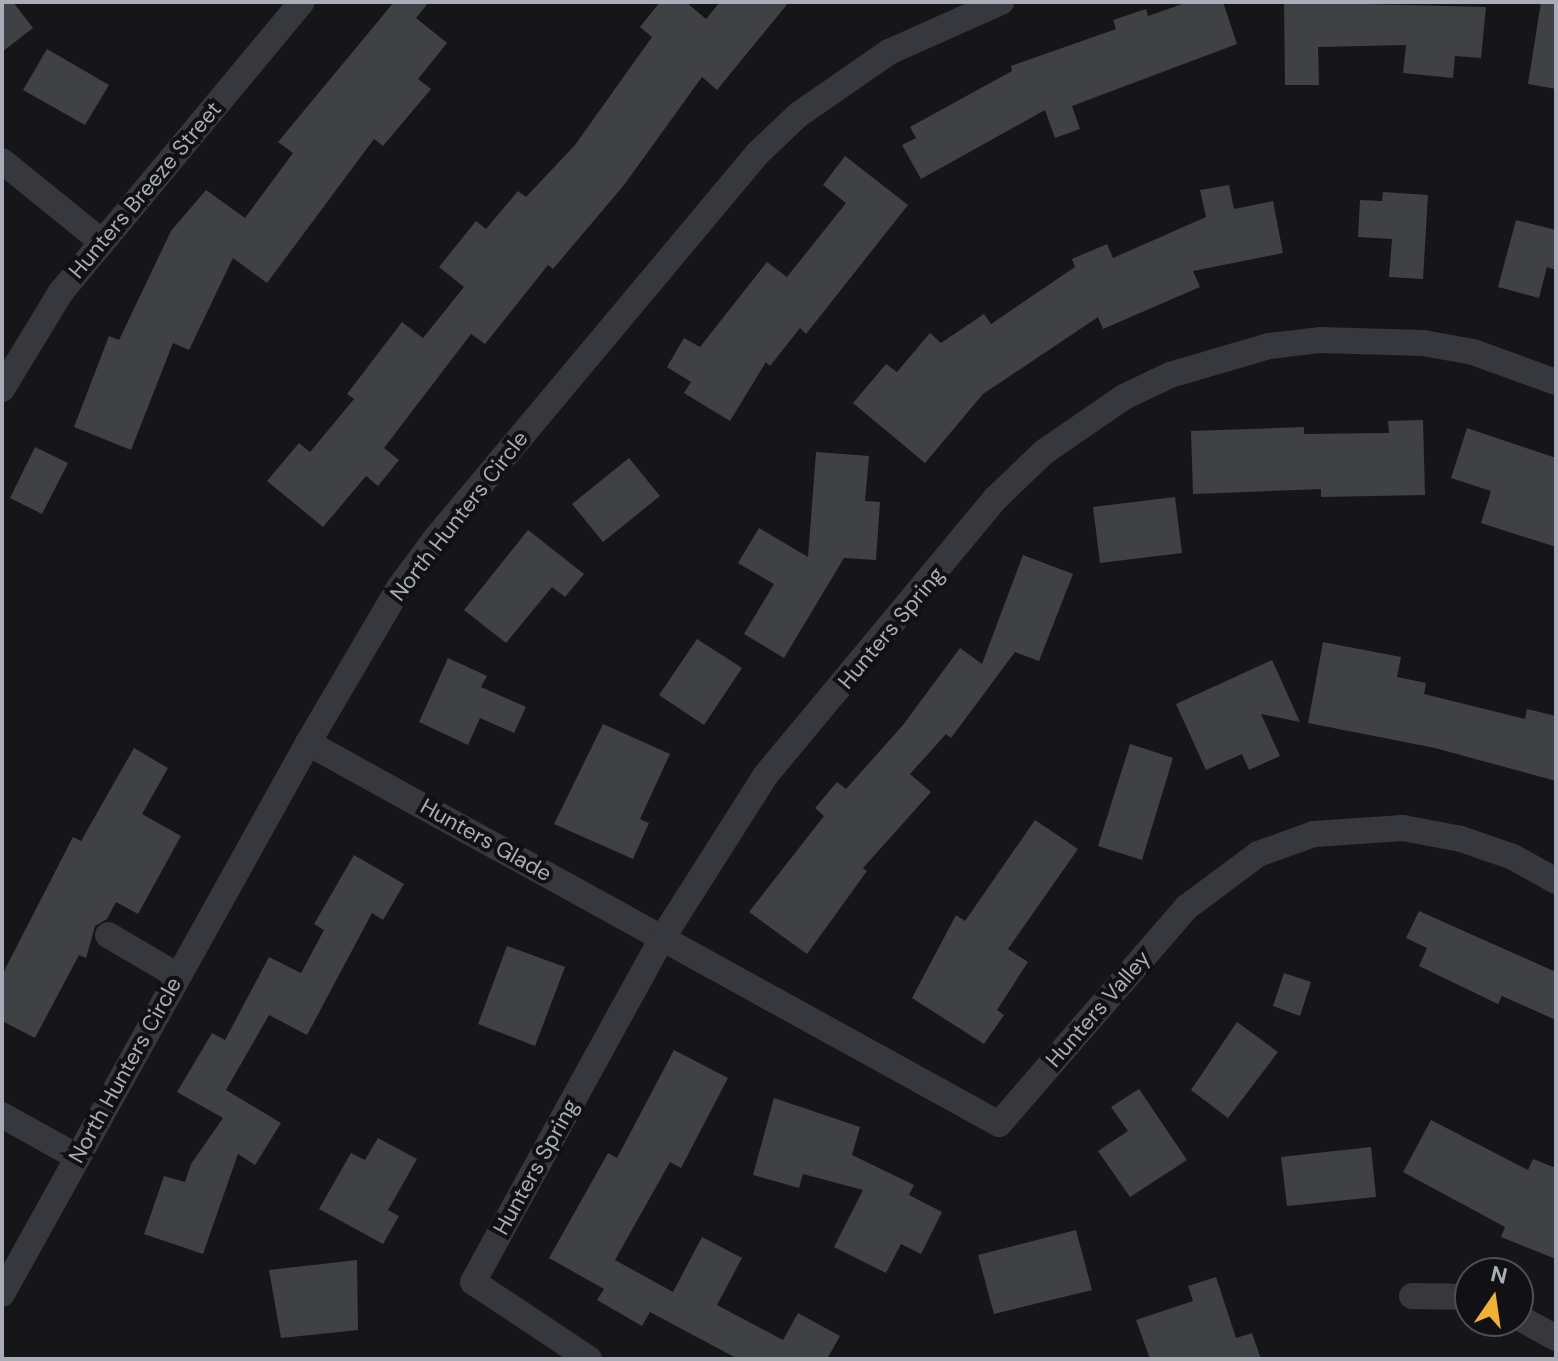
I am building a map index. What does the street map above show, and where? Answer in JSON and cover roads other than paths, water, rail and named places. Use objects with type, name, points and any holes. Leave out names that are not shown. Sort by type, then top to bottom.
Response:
[{"type":"street","name":"Hunters Breeze Street","points":[[2,389],[61,292],[302,2]]},
{"type":"street","name":"North Hunters Circle","points":[[2,1294],[308,743],[399,588],[436,538],[758,153],[842,81],[889,52],[1001,2]]},
{"type":"street","points":[[2,161],[102,242]]},
{"type":"street","name":"Hunters Spring","points":[[589,1359],[473,1282],[663,937],[765,776],[996,498],[1044,452],[1124,397],[1219,358],[1320,340],[1423,343],[1473,352],[1556,382]]},
{"type":"street","name":"Hunters Glade","points":[[308,743],[663,937]]},
{"type":"street","name":"Hunters Valley","points":[[663,937],[999,1124],[1187,907],[1258,854],[1314,834],[1403,828],[1461,839],[1513,857],[1556,881]]},
{"type":"street","points":[[108,935],[178,976]]},
{"type":"street","points":[[2,1115],[77,1157]]},
{"type":"street","points":[[1412,1296],[1454,1297]]},
{"type":"street","points":[[1534,1326],[1556,1338]]}]
